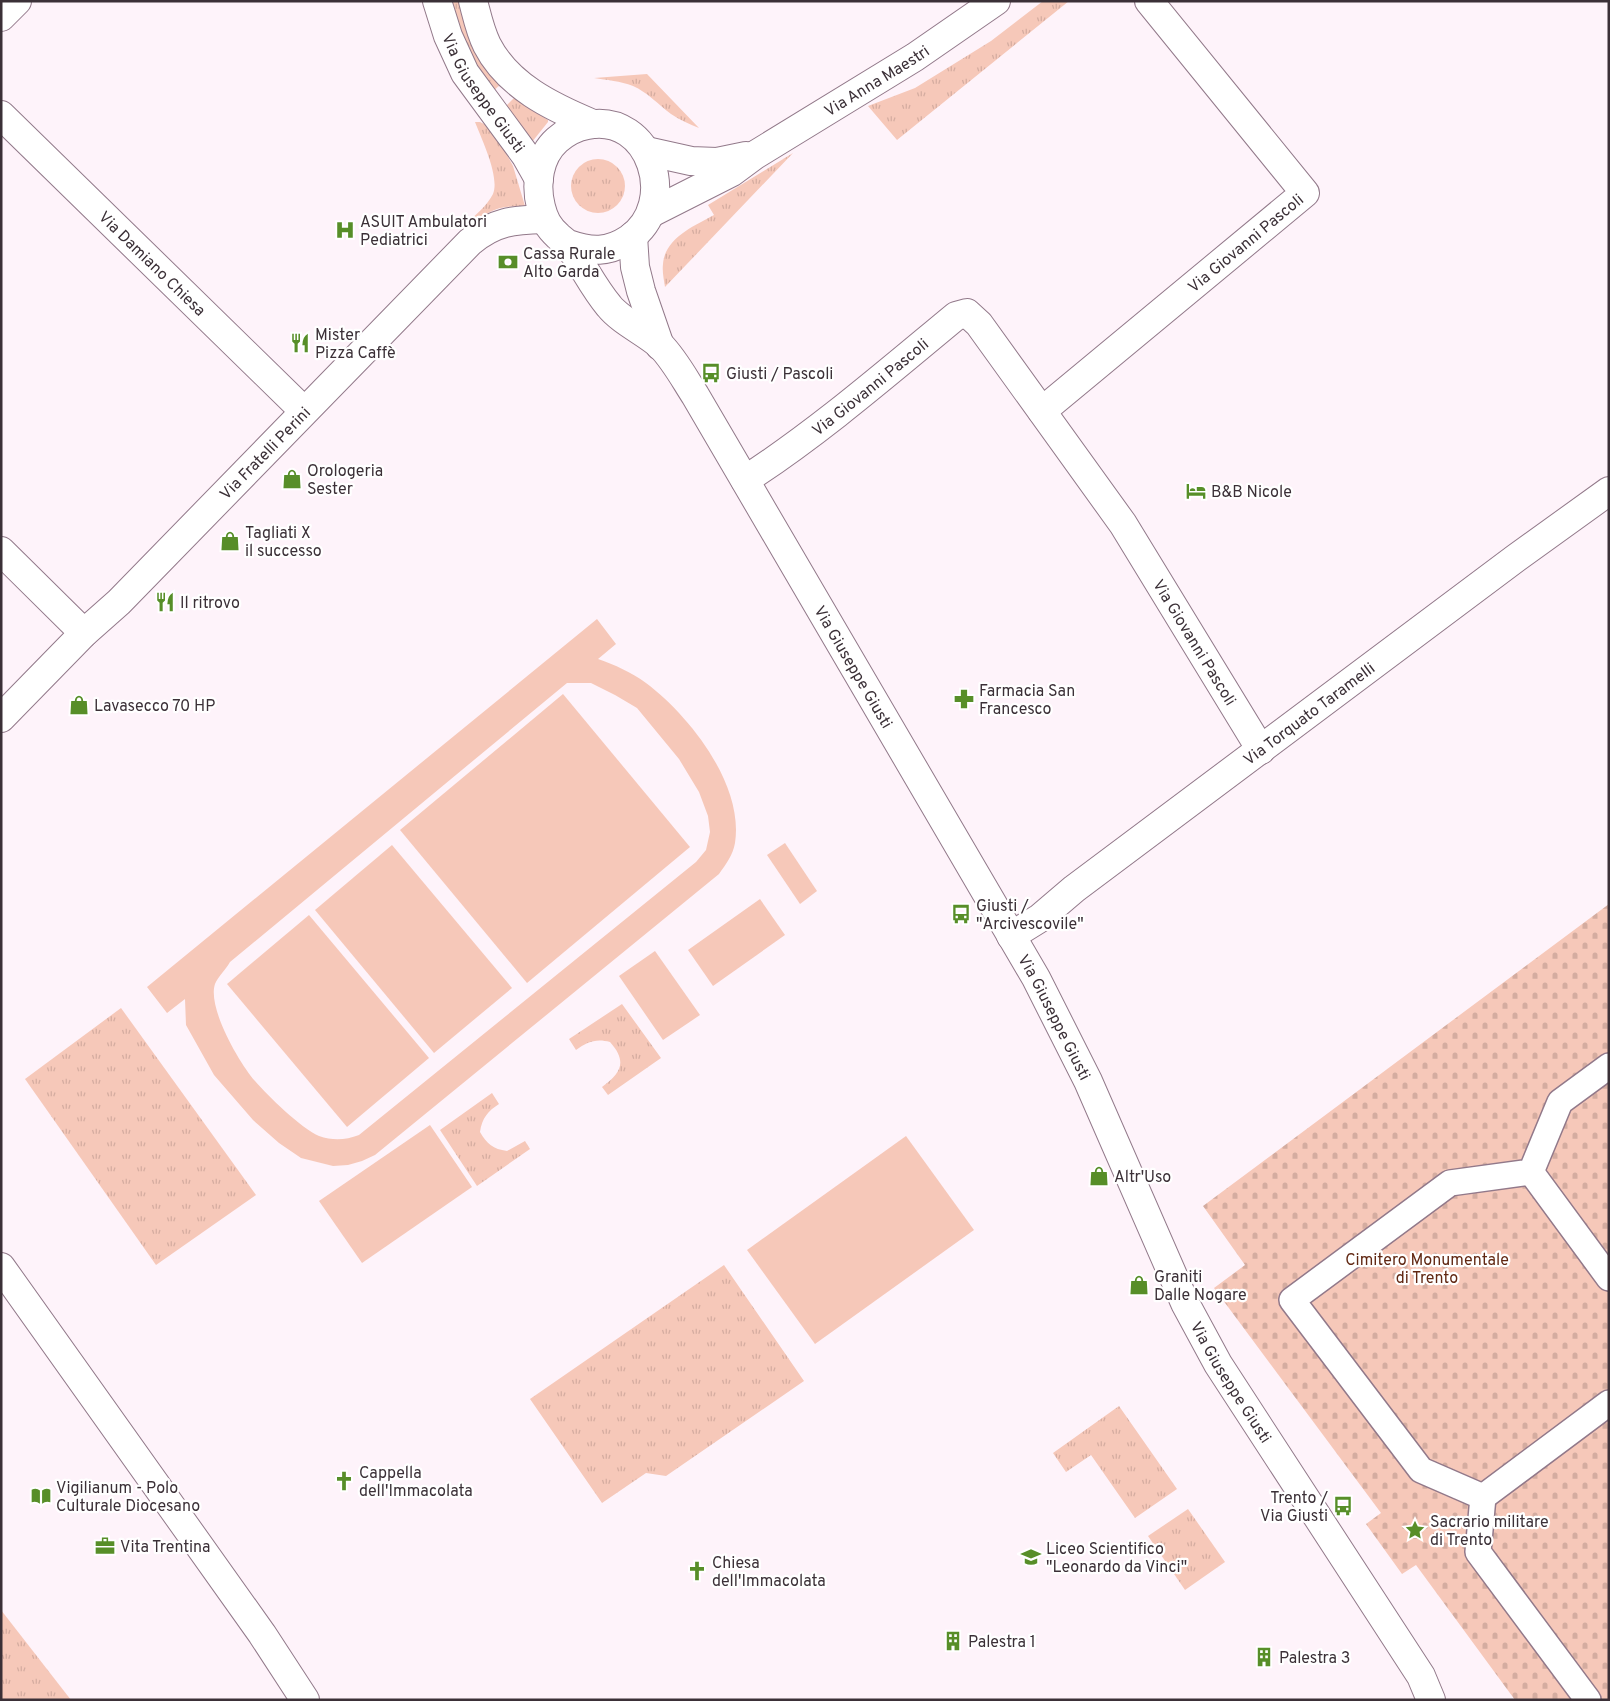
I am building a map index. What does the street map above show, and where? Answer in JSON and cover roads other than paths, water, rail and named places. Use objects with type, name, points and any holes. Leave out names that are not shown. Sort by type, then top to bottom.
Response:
[{"type":"street","points":[[1,17],[16,1]]},
{"type":"street","name":"Via Giuseppe Giusti","points":[[437,1],[448,36],[465,73],[526,156],[539,179]]},
{"type":"street","name":"Via Giuseppe Giusti","points":[[473,1],[488,47],[504,68],[536,96],[556,108],[593,124]]},
{"type":"street","name":"Via Anna Maestri","points":[[651,213],[732,172],[755,155],[915,57],[996,1]]},
{"type":"street","name":"Via Giovanni Pascoli","points":[[1042,411],[1305,193],[1149,1]]},
{"type":"street","name":"Via Damiano Chiesa","points":[[1,115],[304,412]]},
{"type":"street","name":"Via Giuseppe Giusti","points":[[568,244],[594,250],[608,249],[621,244],[633,236],[643,227],[651,213],[654,203],[652,167],[646,151],[640,143],[620,127],[606,124],[580,126],[557,140],[548,150],[542,162],[539,179],[540,201],[544,219],[550,228],[568,244],[610,307],[660,346]]},
{"type":"street","name":"Via Anna Maestri","points":[[646,151],[691,161],[708,162],[755,155]]},
{"type":"street","name":"Via Fratelli Perini","points":[[1,718],[84,633],[119,602],[470,242],[482,232],[502,223],[544,219]]},
{"type":"street","name":"Via Giuseppe Giusti","points":[[633,236],[635,267],[640,291],[660,346],[695,395],[1040,985],[1088,1080],[1173,1278],[1202,1336],[1218,1364],[1421,1676],[1431,1700]]},
{"type":"street","name":"Via Giovanni Pascoli","points":[[744,480],[770,464],[867,389],[956,316],[967,313],[979,324],[1123,524],[1261,750]]},
{"type":"street","name":"Via Torquato Taramelli","points":[[1011,936],[1040,918],[1074,889],[1516,558],[1609,491]]},
{"type":"street","points":[[1,552],[84,633]]},
{"type":"street","points":[[1531,1172],[1560,1102],[1609,1066]]},
{"type":"street","points":[[1531,1172],[1609,1278]]},
{"type":"street","points":[[1483,1497],[1421,1470],[1292,1300],[1450,1183],[1531,1172]]},
{"type":"street","points":[[1,1267],[239,1602],[305,1700]]},
{"type":"street","points":[[1588,1700],[1478,1552],[1483,1497],[1609,1403]]},
{"type":"place","name":"ASUIT Ambulatori Pediatrici","points":[[345,230]]},
{"type":"place","name":"Cassa Rurale Alto Garda","points":[[508,262]]},
{"type":"place","name":"Mister Pizza Caffè","points":[[300,343]]},
{"type":"place","name":"Giusti / Pascoli","points":[[711,373]]},
{"type":"place","name":"Orologeria Sester","points":[[292,479]]},
{"type":"place","name":"B&B Nicole","points":[[1196,491]]},
{"type":"place","name":"Tagliati X il successo","points":[[230,541]]},
{"type":"place","name":"Il ritrovo","points":[[165,602]]},
{"type":"place","name":"Farmacia San Francesco","points":[[964,699]]},
{"type":"place","name":"Lavasecco 70 HP","points":[[79,705]]},
{"type":"place","name":"Giusti / \"Arcivescovile\"","points":[[961,914]]},
{"type":"place","name":"Altr'Uso","points":[[1099,1176]]},
{"type":"place","name":"Graniti Dalle Nogare","points":[[1139,1285]]},
{"type":"place","name":"Cappella dell'Immacolata","points":[[344,1481]]},
{"type":"place","name":"Vigilianum - Polo Culturale Diocesano","points":[[41,1496]]},
{"type":"place","name":"Trento / Via Giusti","points":[[1343,1506]]},
{"type":"place","name":"Sacrario militare di Trento","points":[[1415,1530]]},
{"type":"place","name":"Vita Trentina","points":[[105,1546]]},
{"type":"place","name":"Liceo Scientifico \"Leonardo da Vinci\"","points":[[1031,1557]]},
{"type":"place","name":"Chiesa dell'Immacolata","points":[[697,1571]]},
{"type":"place","name":"Palestra 1","points":[[953,1641]]},
{"type":"place","name":"Palestra 3","points":[[1264,1657]]},
{"type":"park label","name":"Cimitero Monumentale di Trento","points":[[1427,1268]]}]
